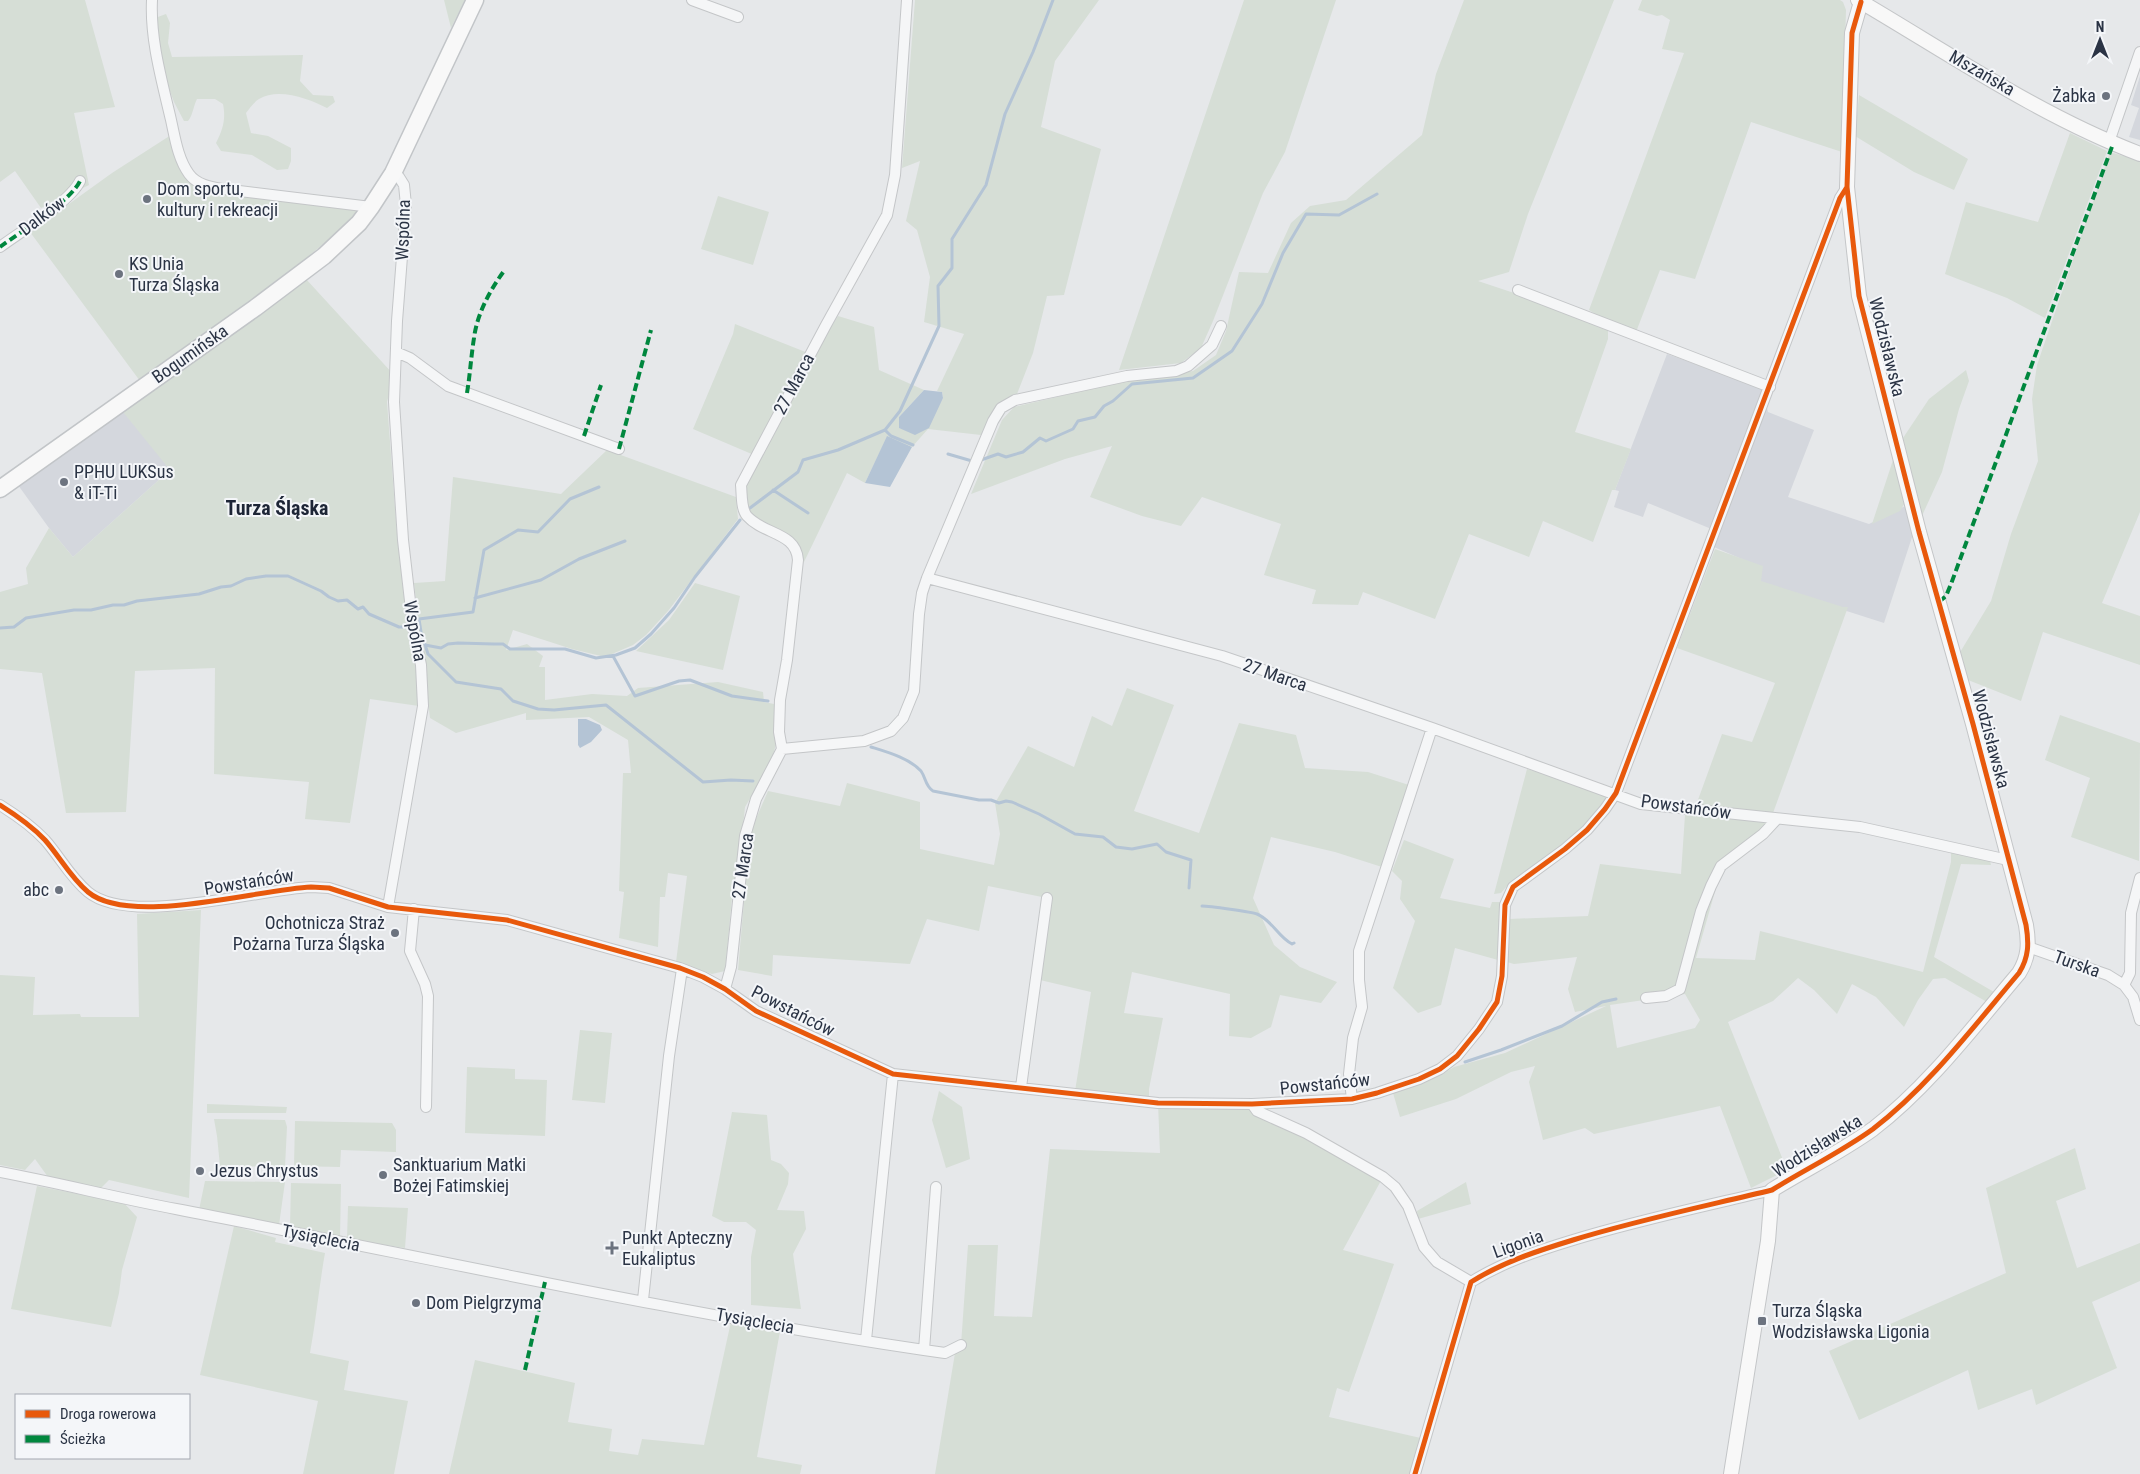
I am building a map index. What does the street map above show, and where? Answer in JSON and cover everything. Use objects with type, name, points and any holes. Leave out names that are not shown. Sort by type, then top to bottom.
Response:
[{"type":"main road","name":"Bogumińska","points":[[0,490],[255,308],[324,256],[359,223],[393,173],[475,0]]},
{"type":"street","points":[[152,0],[152,18],[158,67],[182,160],[190,176],[205,186],[371,207]]},
{"type":"street","points":[[692,0],[738,17]]},
{"type":"street","name":"27 Marca","points":[[725,989],[731,967],[745,836],[756,799],[782,749],[779,732],[780,700],[792,619],[797,550],[792,542],[769,532],[747,516],[744,510],[741,485],[887,215],[895,175],[907,0]]},
{"type":"street","name":"Mszańska","points":[[1859,1],[2038,106],[2109,142],[2140,154]]},
{"type":"street","name":"Wodzisławska","points":[[1730,1474],[1768,1241],[1772,1190],[1851,1144],[1874,1128],[1911,1095],[1949,1055],[2019,973],[2026,959],[2028,947],[2026,924],[1973,724],[1919,532],[1859,296],[1847,187],[1852,33],[1859,1]]},
{"type":"street","points":[[2109,142],[2140,52]]},
{"type":"street","name":"Wspólna","points":[[388,907],[424,691],[422,664],[412,627],[403,540],[394,402],[406,205],[404,185],[399,177],[393,173]]},
{"type":"street","name":"Dalków","points":[[0,247],[61,202],[76,189],[80,181]]},
{"type":"street","name":"Wodzisławska","points":[[1616,793],[1840,198],[1847,187]]},
{"type":"street","points":[[1518,290],[1770,386]]},
{"type":"street","points":[[782,749],[864,741],[891,731],[904,718],[914,691],[922,593],[993,421],[1001,408],[1015,400],[1126,376],[1176,371],[1188,366],[1212,345],[1221,326]]},
{"type":"street","points":[[396,352],[410,358],[448,386],[619,449]]},
{"type":"street","name":"27 Marca","points":[[928,578],[1222,656],[1616,793]]},
{"type":"street","name":"Powstańców","points":[[1352,1098],[1349,1074],[1354,1038],[1362,1007],[1359,980],[1359,951],[1432,728]]},
{"type":"street","name":"Powstańców","points":[[0,805],[26,822],[45,840],[71,876],[90,893],[107,902],[140,906],[206,903],[311,887],[329,888],[388,907],[507,920],[703,976],[756,1011],[893,1074],[1158,1103],[1252,1104],[1352,1098],[1419,1079],[1440,1069],[1457,1056],[1479,1030],[1496,1002],[1502,976],[1504,906],[1513,887],[1565,849],[1587,830],[1605,810],[1616,793],[1641,804],[1860,828],[2008,860]]},
{"type":"street","points":[[1646,998],[1666,996],[1680,989],[1701,911],[1721,866],[1726,861],[1734,858],[1778,819]]},
{"type":"street","points":[[2140,878],[2131,913],[2130,973],[2124,985],[2133,997],[2140,1020]]},
{"type":"street","points":[[1021,1087],[1047,898]]},
{"type":"street","points":[[414,909],[410,952],[425,984],[428,996],[426,1107]]},
{"type":"street","name":"Turska","points":[[2028,947],[2108,975],[2124,985]]},
{"type":"street","points":[[643,1300],[668,1056],[682,969]]},
{"type":"street","points":[[866,1340],[893,1074]]},
{"type":"street","points":[[1252,1104],[1257,1111],[1306,1133],[1383,1177],[1395,1187],[1408,1206],[1424,1247],[1437,1262],[1471,1282],[1415,1474]]},
{"type":"street","name":"Tysiąclecia","points":[[0,1172],[286,1232],[410,1254],[607,1295],[945,1353],[961,1345]]},
{"type":"street","points":[[924,1350],[936,1187]]},
{"type":"street","name":"Ligonia","points":[[1471,1282],[1490,1269],[1530,1253],[1602,1231],[1772,1190]]},
{"type":"shaded area","points":[[0,0],[85,0],[115,107],[74,113],[89,185],[41,208],[15,171],[0,182]]},
{"type":"shaded area","points":[[444,0],[465,0],[451,28]]},
{"type":"shaded area","points":[[915,0],[1099,0],[1055,61],[1041,127],[1101,149],[1064,295],[1047,296],[1033,353],[1017,394],[995,408],[981,435],[928,429],[912,447],[887,437],[865,483],[847,473],[804,562],[794,539],[765,525],[751,512],[745,494],[746,482],[816,351],[838,316],[874,327],[879,370],[924,390],[899,417],[899,428],[906,430],[926,429],[943,398],[942,392],[937,391],[964,334],[924,322],[930,277],[917,230],[906,221],[920,161],[902,168]]},
{"type":"shaded area","points":[[1244,0],[1336,0],[1285,152],[1263,193],[1201,348],[1181,363],[1119,370]]},
{"type":"shaded area","points":[[1464,0],[1614,0],[1528,214],[1509,272],[1478,281],[1608,329],[1608,339],[1575,432],[1631,449],[1615,490],[1612,490],[1593,542],[1543,521],[1529,557],[1469,534],[1435,619],[1363,592],[1358,605],[1312,604],[1316,590],[1264,575],[1281,524],[1202,497],[1181,526],[1142,516],[1090,497],[1112,446],[1065,459],[971,494],[1002,420],[1014,407],[1121,382],[1193,371],[1216,355],[1226,331],[1239,272],[1268,273],[1291,223],[1310,206],[1346,200],[1422,135],[1436,74]]},
{"type":"shaded area","points":[[1642,0],[1840,0],[1843,2],[1846,10],[1842,152],[1751,122],[1695,279],[1660,270],[1636,332],[1608,322],[1589,310],[1684,53],[1662,49],[1670,20],[1662,15],[1657,16],[1638,10]]},
{"type":"shaded area","points":[[166,14],[170,23],[168,43],[172,57],[303,55],[300,81],[313,95],[333,96],[335,102],[327,108],[303,98],[275,94],[259,99],[246,113],[251,133],[268,136],[291,148],[291,161],[288,169],[277,170],[252,155],[221,151],[216,143],[223,124],[224,109],[223,104],[215,99],[197,99],[190,119],[184,121],[174,102],[164,75],[155,18]]},
{"type":"shaded area","points":[[2140,76],[2140,140],[2129,137],[2139,108],[2131,105]]},
{"type":"shaded area","points":[[1859,95],[1968,159],[1954,190],[1914,172],[1855,136]]},
{"type":"shaded area","points":[[2070,133],[2107,151],[2045,318],[2007,298],[1945,274],[1966,202],[2038,222]]},
{"type":"shaded area","points":[[171,135],[179,165],[195,189],[363,210],[296,267],[140,381],[30,232],[112,173]]},
{"type":"shaded area","points":[[2110,152],[2140,161],[2140,512],[2102,603],[2140,616],[2140,665],[2043,632],[2021,701],[1963,678],[1959,654],[1991,601],[2011,534],[2038,461],[2032,399],[2037,365]]},
{"type":"shaded area","points":[[718,196],[769,212],[753,265],[701,249]]},
{"type":"shaded area","points":[[306,279],[394,375],[387,402],[397,534],[418,674],[419,706],[370,699],[350,823],[305,819],[309,782],[214,774],[215,668],[135,671],[126,812],[66,813],[42,673],[0,669],[0,592],[28,584],[26,568],[49,528],[73,557],[170,470],[123,412]]},
{"type":"shaded area","points":[[735,324],[808,353],[754,455],[693,429],[733,334]]},
{"type":"shaded area","points":[[1667,354],[1762,388],[1768,412],[1814,430],[1788,497],[1869,524],[1907,505],[1914,531],[1884,623],[1759,583],[1760,567],[1714,547],[1719,533],[1709,528],[1648,503],[1643,517],[1614,507],[1619,491],[1615,490]]},
{"type":"shaded area","points":[[1966,370],[1969,381],[1959,409],[1942,472],[1921,518],[1901,441],[1929,399]]},
{"type":"shaded area","points":[[125,409],[170,470],[73,557],[18,485]]},
{"type":"shaded area","points":[[607,450],[736,497],[738,519],[668,611],[646,635],[633,645],[605,657],[572,649],[513,630],[506,650],[527,644],[543,656],[539,667],[545,667],[545,700],[592,694],[627,696],[638,688],[718,682],[763,692],[764,702],[774,704],[776,744],[771,763],[745,807],[737,887],[733,887],[725,971],[712,974],[676,962],[687,876],[668,873],[665,897],[660,897],[658,947],[619,938],[624,892],[619,891],[623,773],[631,773],[628,740],[589,717],[526,720],[526,713],[456,733],[430,718],[414,583],[445,581],[453,477],[561,494]]},
{"type":"shaded area","points":[[1895,454],[1906,501],[1900,511],[1872,524]]},
{"type":"shaded area","points":[[1715,549],[1763,566],[1761,581],[1848,607],[1773,813],[1695,808],[1722,734],[1752,742],[1775,683],[1677,648]]},
{"type":"shaded area","points":[[695,583],[740,596],[723,670],[636,651],[669,620]]},
{"type":"shaded area","points":[[1127,688],[1174,705],[1134,811],[1199,833],[1239,723],[1296,735],[1305,768],[1368,772],[1409,785],[1382,867],[1335,852],[1271,837],[1253,898],[1274,945],[1300,967],[1337,982],[1321,1003],[1280,995],[1271,1027],[1251,1038],[1229,1036],[1230,994],[1132,972],[1124,1013],[1163,1018],[1149,1089],[1149,1099],[1075,1091],[1091,992],[1040,980],[1052,899],[988,886],[979,931],[927,919],[910,964],[773,955],[772,976],[738,970],[752,828],[768,791],[840,806],[847,783],[920,802],[920,849],[994,865],[1000,834],[995,803],[1028,746],[1074,767],[1092,716],[1112,726]]},
{"type":"shaded area","points":[[2060,715],[2140,743],[2139,861],[2071,837],[2090,778],[2045,760]]},
{"type":"shaded area","points":[[1527,769],[1613,794],[1591,821],[1578,833],[1507,886],[1501,893],[1494,894]]},
{"type":"shaded area","points":[[1685,815],[1774,823],[1720,874],[1696,958],[1755,960],[1760,931],[1923,972],[1951,862],[1951,852],[1990,860],[1991,865],[1961,864],[1934,957],[1994,992],[1987,1002],[1945,978],[1933,979],[1918,1000],[1904,1027],[1876,997],[1852,984],[1837,1014],[1814,990],[1798,978],[1773,1001],[1728,1022],[1787,1170],[1751,1188],[1720,1106],[1594,1134],[1585,1128],[1543,1140],[1529,1082],[1535,1066],[1511,1072],[1456,1099],[1400,1117],[1393,1093],[1441,1075],[1454,1067],[1505,1053],[1606,1006],[1575,1012],[1568,989],[1577,957],[1514,964],[1507,962],[1509,919],[1588,916],[1600,864],[1681,874]],"holes":[[[1685,994],[1700,1020],[1695,1028],[1617,1048],[1610,1005]]]},
{"type":"shaded area","points":[[1404,840],[1454,859],[1440,898],[1490,908],[1492,902],[1500,902],[1498,960],[1455,948],[1441,1005],[1418,1013],[1393,988],[1415,921],[1400,899],[1402,881],[1392,871]]},
{"type":"shaded area","points":[[201,910],[189,1198],[109,1180],[100,1189],[48,1177],[35,1159],[25,1170],[0,1165],[0,975],[35,977],[33,1015],[80,1014],[81,1017],[139,1017],[137,914]]},
{"type":"shaded area","points":[[580,1030],[612,1033],[605,1103],[572,1100]]},
{"type":"shaded area","points":[[467,1067],[515,1069],[515,1079],[547,1080],[545,1136],[465,1133]]},
{"type":"shaded area","points":[[939,1091],[962,1107],[970,1159],[946,1168],[932,1120]]},
{"type":"shaded area","points":[[1158,1103],[1252,1104],[1383,1177],[1343,1250],[1394,1264],[1349,1392],[1337,1388],[1329,1417],[1425,1439],[1415,1474],[935,1474],[956,1347],[961,1345],[968,1245],[998,1245],[994,1316],[1032,1317],[1050,1149],[1160,1153]]},
{"type":"shaded area","points":[[207,1104],[287,1107],[286,1113],[207,1113]]},
{"type":"shaded area","points":[[732,1112],[767,1115],[771,1160],[781,1164],[789,1173],[788,1184],[777,1210],[804,1211],[806,1229],[793,1254],[801,1309],[751,1305],[751,1257],[756,1230],[746,1222],[724,1222],[712,1216]]},
{"type":"shaded area","points":[[214,1119],[285,1120],[287,1127],[285,1167],[220,1166]]},
{"type":"shaded area","points":[[295,1121],[392,1123],[396,1130],[396,1152],[341,1150],[340,1167],[294,1166]]},
{"type":"shaded area","points":[[2075,1148],[2086,1189],[2056,1201],[2077,1268],[2140,1243],[2140,1281],[2092,1302],[2117,1368],[2036,1405],[2032,1389],[1978,1410],[1968,1370],[1859,1420],[1829,1351],[2006,1273],[1986,1188]]},
{"type":"shaded area","points":[[205,1181],[285,1182],[279,1225],[199,1210]]},
{"type":"shaded area","points":[[1466,1182],[1471,1204],[1418,1219],[1417,1211]]},
{"type":"shaded area","points":[[291,1183],[341,1184],[340,1238],[290,1228]]},
{"type":"shaded area","points":[[37,1186],[124,1203],[137,1217],[122,1270],[111,1327],[11,1309]]},
{"type":"shaded area","points":[[348,1206],[408,1208],[405,1248],[347,1239]]},
{"type":"shaded area","points":[[234,1226],[276,1238],[275,1242],[325,1253],[310,1353],[349,1361],[344,1390],[408,1401],[394,1474],[303,1474],[318,1401],[200,1375]]},
{"type":"shaded area","points":[[732,1317],[781,1326],[757,1457],[802,1465],[800,1474],[449,1474],[475,1360],[575,1383],[568,1422],[612,1429],[609,1451],[638,1455],[642,1439],[704,1445]]},
{"type":"water","points":[[924,390],[942,392],[943,398],[929,428],[915,435],[899,428],[899,417]]},
{"type":"water","points":[[887,436],[912,447],[890,487],[865,483]]},
{"type":"water","points":[[578,719],[586,719],[600,725],[602,730],[591,742],[580,748],[578,745]]},
{"type":"waterway","points":[[750,508],[798,472],[803,460],[838,450],[885,430],[900,411],[939,326],[938,286],[952,268],[952,239],[986,185],[1005,114],[1033,52],[1053,0]]},
{"type":"waterway","points":[[981,460],[998,454],[1006,457],[1023,452],[1040,438],[1046,441],[1073,429],[1078,421],[1095,417],[1104,406],[1113,401],[1132,384],[1193,378],[1232,351],[1262,304],[1283,253],[1306,214],[1339,215],[1377,194]]},
{"type":"waterway","points":[[885,430],[891,436],[913,445]]},
{"type":"waterway","points":[[948,454],[972,461]]},
{"type":"waterway","points":[[599,487],[570,499],[538,532],[518,530],[484,550],[473,612],[419,619],[428,654],[456,682],[501,689],[513,701],[538,709],[554,710],[606,705],[703,782],[753,781]]},
{"type":"waterway","points":[[773,490],[808,513]]},
{"type":"waterway","points":[[425,645],[441,648],[448,644],[458,643],[503,644],[510,649],[565,649],[596,658],[616,655],[635,648],[651,634],[674,608],[695,577],[740,520]]},
{"type":"waterway","points":[[475,598],[541,580],[579,559],[625,541]]},
{"type":"waterway","points":[[0,628],[14,627],[26,618],[74,610],[91,610],[113,605],[124,605],[137,601],[199,594],[231,586],[246,579],[266,576],[288,576],[338,601],[347,600],[358,609],[363,607],[369,614],[399,627],[408,627]]},
{"type":"waterway","points":[[613,656],[635,696],[679,681],[690,680],[732,696],[768,701]]},
{"type":"waterway","points":[[871,747],[898,756],[916,766],[921,771],[928,787],[933,791],[979,800],[991,800],[999,803],[1012,802],[1039,814],[1075,834],[1103,837],[1116,847],[1132,849],[1157,844],[1166,852],[1191,860],[1189,888]]},
{"type":"waterway","points":[[1202,906],[1257,914],[1267,920],[1287,941],[1292,944],[1294,943]]},
{"type":"waterway","points":[[1465,1062],[1562,1026],[1602,1002],[1616,999]]},
{"type":"marked path","points":[[1939,602],[1946,596],[1951,584],[2113,144]]},
{"type":"marked path","points":[[0,247],[56,207],[75,189],[80,181]]},
{"type":"marked path","points":[[467,393],[478,320],[489,294],[504,271]]},
{"type":"marked path","points":[[619,449],[651,330]]},
{"type":"marked path","points":[[584,436],[601,385]]},
{"type":"marked path","points":[[525,1370],[545,1282]]},
{"type":"cycle path","points":[[1415,1474],[1471,1282],[1508,1263],[1573,1240],[1772,1190],[1873,1129],[1913,1094],[1950,1055],[2019,973],[2025,961],[2028,944],[2026,925],[1973,724],[1919,532],[1859,296],[1847,187],[1852,33],[1861,2]]},
{"type":"cycle path","points":[[0,805],[24,821],[40,835],[88,892],[108,902],[133,906],[163,906],[311,887],[329,888],[388,907],[507,920],[680,968],[703,977],[725,989],[756,1011],[893,1074],[1158,1103],[1252,1104],[1352,1099],[1419,1079],[1440,1069],[1457,1056],[1479,1029],[1497,1002],[1502,976],[1505,905],[1513,887],[1565,849],[1587,830],[1616,793],[1840,198],[1847,187]]},
{"type":"place","name":"Żabka","points":[[2106,96]]},
{"type":"place","name":"Dom sportu, kultury i rekreacji","points":[[147,199]]},
{"type":"place","name":"KS Unia Turza Śląska","points":[[119,274]]},
{"type":"place","name":"PPHU LUKSus & iT-Ti","points":[[64,482]]},
{"type":"place","name":"abc","points":[[59,890]]},
{"type":"place","name":"Ochotnicza Straż Pożarna Turza Śląska","points":[[395,933]]},
{"type":"place","name":"Jezus Chrystus","points":[[200,1171]]},
{"type":"place","name":"Sanktuarium Matki Bożej Fatimskiej","points":[[383,1175]]},
{"type":"place","name":"Punkt Apteczny Eukaliptus","points":[[612,1248]]},
{"type":"place","name":"Dom Pielgrzyma","points":[[416,1303]]},
{"type":"place","name":"Turza Śląska Wodzisławska Ligonia","points":[[1762,1321]]},
{"type":"district","name":"Turza Śląska","points":[[277,508]]}]
